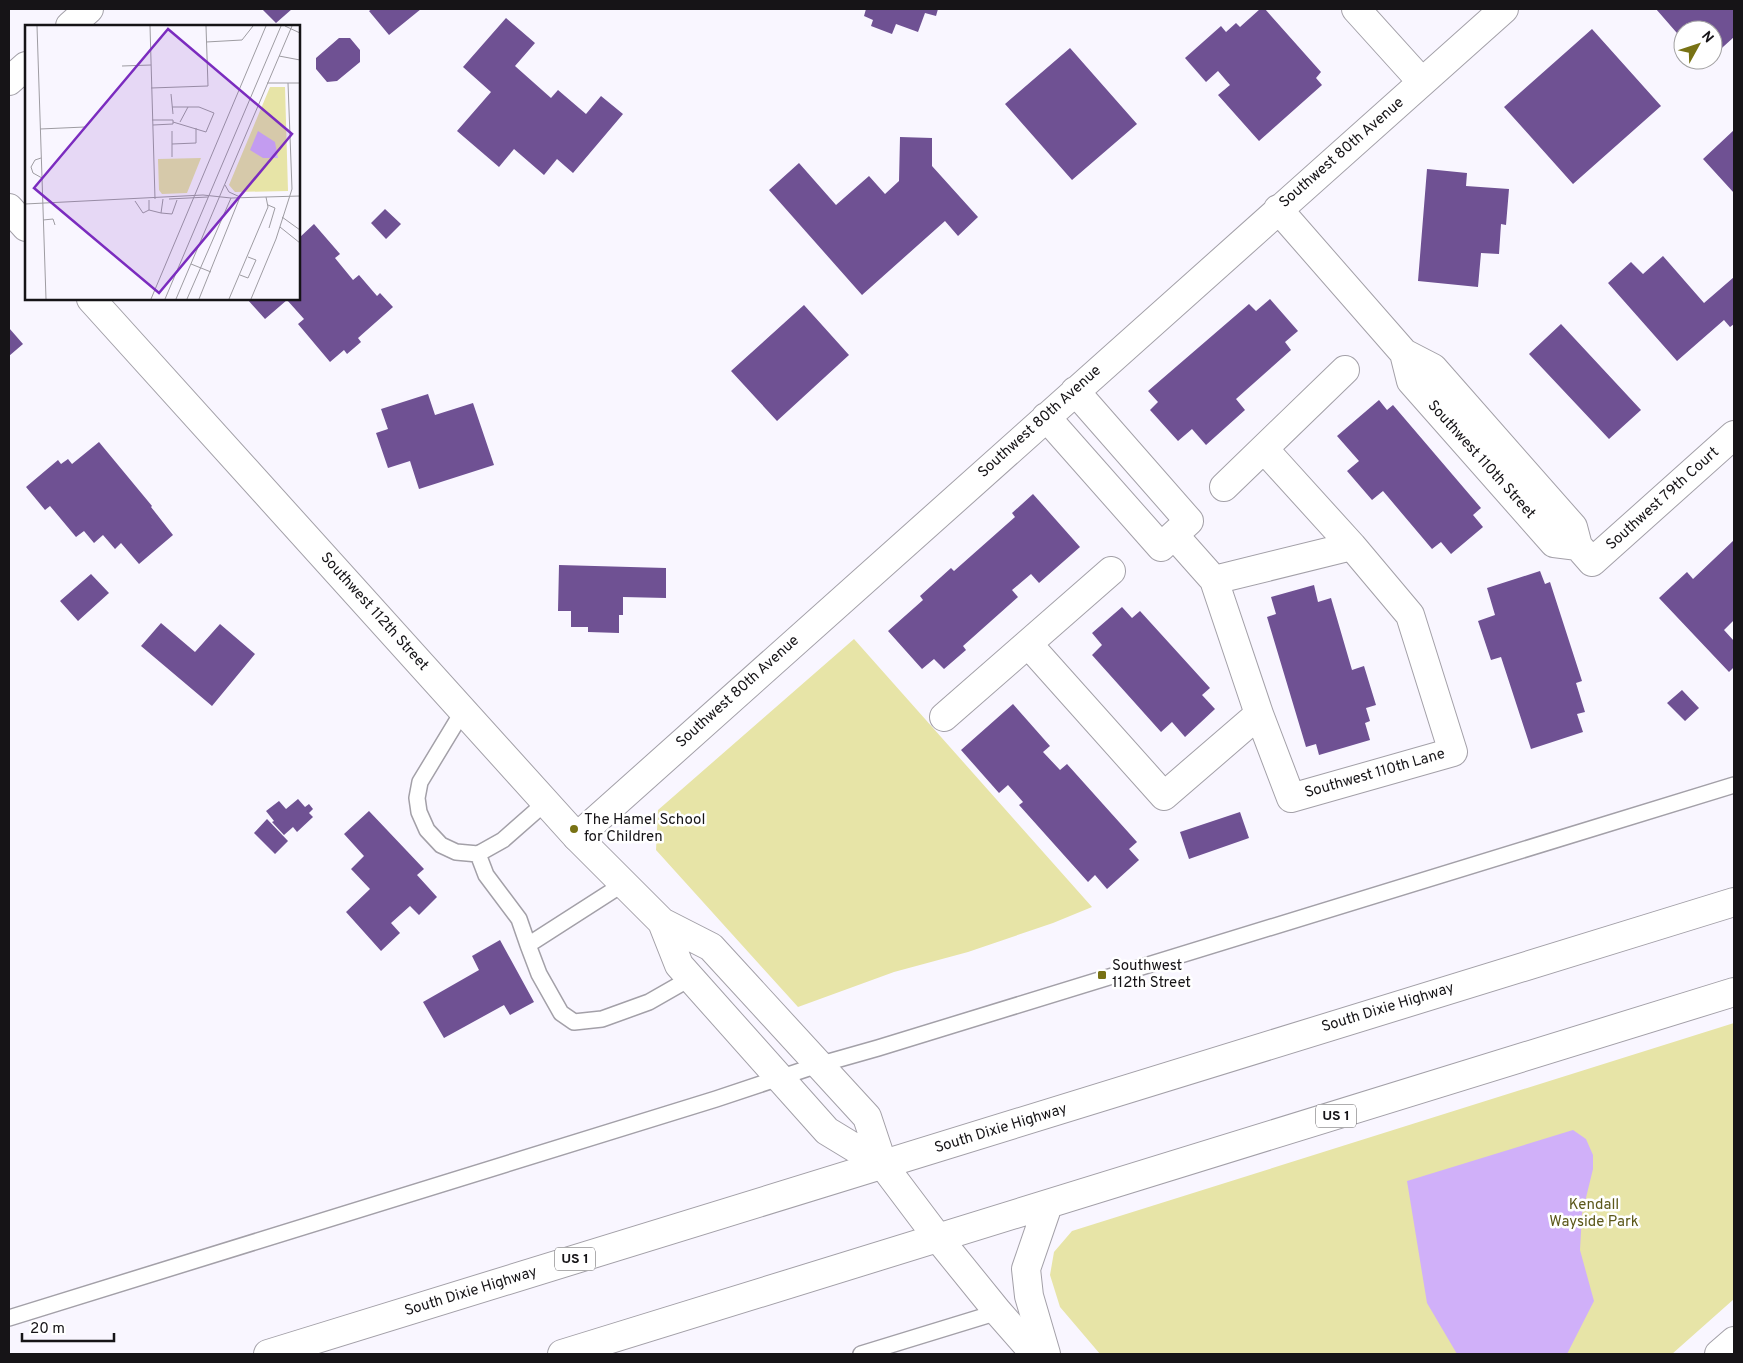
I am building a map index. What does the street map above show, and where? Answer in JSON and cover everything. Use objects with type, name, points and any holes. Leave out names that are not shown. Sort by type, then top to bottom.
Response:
[{"type":"main road","points":[[71,25],[89,9]]},
{"type":"main road","points":[[1356,9],[1422,82]]},
{"type":"main road","name":"Southwest 80th Avenue","points":[[577,837],[1504,9]]},
{"type":"main road","points":[[9,81],[25,67]]},
{"type":"main road","points":[[9,208],[25,227]]},
{"type":"main road","name":"Southwest 110th Street","points":[[1278,209],[1404,354],[1433,368],[1573,527],[1585,554]]},
{"type":"main road","name":"Southwest 112th Street","points":[[92,300],[577,837],[662,922],[711,947],[867,1117],[883,1165],[938,1238],[1035,1354]]},
{"type":"main road","points":[[1224,487],[1345,370]]},
{"type":"main road","points":[[1075,391],[1174,534],[1214,580],[1352,546],[1264,449]]},
{"type":"main road","points":[[1046,417],[1174,534]]},
{"type":"main road","name":"Southwest 79th Court","points":[[1585,554],[1734,435]]},
{"type":"main road","name":"Southwest 110th Lane","points":[[1214,580],[1259,714],[1291,798],[1453,752],[1410,615],[1352,546]]},
{"type":"main road","points":[[944,717],[1029,645],[1111,571]]},
{"type":"main road","points":[[1029,645],[1164,796],[1259,714]]},
{"type":"main road","name":"South Dixie Highway","points":[[268,1354],[945,1147],[1734,902]]},
{"type":"main road","name":"Southwest 112th Street","points":[[662,922],[679,965],[827,1130],[883,1165]]},
{"type":"main road","name":"US 1","points":[[562,1354],[1734,992]]},
{"type":"main road","points":[[1046,1354],[1029,1296],[1026,1268],[1048,1205]]},
{"type":"main road","points":[[1719,1354],[1734,1341]]},
{"type":"lane","points":[[463,711],[420,782],[417,798],[419,812],[427,830],[441,845],[456,852],[478,854],[503,840],[545,803]]},
{"type":"lane","points":[[9,1318],[716,1099],[779,1077],[887,1046],[1734,785]]},
{"type":"lane","points":[[478,854],[486,875],[519,919],[539,974],[561,1013],[574,1022],[602,1019],[649,1002],[691,978]]},
{"type":"lane","points":[[528,945],[623,884]]},
{"type":"lane","points":[[861,1354],[892,1350],[998,1312]]},
{"type":"green space","points":[[854,639],[1092,907],[1053,923],[968,952],[894,972],[798,1007],[656,850],[658,810]]},
{"type":"green space","name":"Kendall Wayside Park","points":[[1734,1023],[1734,1299],[1672,1354],[1100,1354],[1060,1307],[1050,1275],[1054,1252],[1072,1231]]},
{"type":"shaded area","points":[[1573,1130],[1586,1139],[1593,1155],[1593,1169],[1582,1214],[1580,1250],[1594,1301],[1567,1354],[1457,1354],[1427,1303],[1407,1181]]},
{"type":"building","points":[[262,9],[292,9],[276,23]]},
{"type":"building","points":[[372,9],[421,9],[389,35],[369,11]]},
{"type":"building","points":[[866,9],[938,9],[936,16],[925,13],[918,32],[896,24],[892,34],[871,26],[873,20],[864,16]]},
{"type":"building","points":[[1260,9],[1265,9],[1321,72],[1316,78],[1322,85],[1259,141],[1218,95],[1230,85],[1218,71],[1206,82],[1185,58],[1221,26],[1226,32],[1236,23],[1240,27]]},
{"type":"building","points":[[1656,9],[1734,9],[1734,37],[1723,47],[1723,20],[1673,20],[1673,29]]},
{"type":"building","points":[[506,18],[535,43],[515,66],[551,98],[558,90],[586,114],[601,96],[623,114],[573,173],[557,159],[544,175],[514,149],[499,167],[457,131],[491,92],[463,67]]},
{"type":"building","points":[[1592,29],[1661,106],[1573,184],[1504,107]]},
{"type":"building","points":[[339,38],[350,38],[360,50],[360,62],[337,81],[327,82],[316,69],[316,58]]},
{"type":"building","points":[[1070,48],[1137,124],[1072,180],[1005,104]]},
{"type":"building","points":[[1734,130],[1734,193],[1703,159]]},
{"type":"building","points":[[900,137],[932,138],[932,166],[978,217],[958,236],[945,221],[862,295],[769,190],[799,163],[836,205],[869,176],[885,194],[899,181]]},
{"type":"building","points":[[1427,169],[1467,173],[1466,186],[1509,189],[1506,225],[1501,224],[1499,254],[1481,253],[1478,287],[1418,281]]},
{"type":"building","points":[[385,209],[401,224],[386,239],[371,223]]},
{"type":"building","points":[[314,224],[340,254],[335,258],[353,280],[359,275],[377,296],[380,293],[393,307],[358,338],[361,342],[347,354],[344,350],[330,362],[298,324],[304,319],[287,300],[300,300],[300,237]]},
{"type":"building","points":[[1663,256],[1704,303],[1734,277],[1734,324],[1730,327],[1724,320],[1677,361],[1608,283],[1631,262],[1643,274]]},
{"type":"building","points":[[1270,299],[1298,331],[1285,342],[1291,350],[1236,399],[1245,410],[1206,445],[1192,429],[1178,441],[1150,410],[1158,402],[1148,391],[1249,304],[1256,311]]},
{"type":"building","points":[[248,300],[287,300],[265,319]]},
{"type":"building","points":[[804,305],[849,355],[777,421],[731,371]]},
{"type":"building","points":[[1561,324],[1641,410],[1609,439],[1529,354]]},
{"type":"building","points":[[9,328],[23,344],[9,356]]},
{"type":"building","points":[[428,394],[435,415],[473,403],[494,465],[419,489],[410,461],[388,468],[376,433],[388,429],[381,409]]},
{"type":"building","points":[[1379,400],[1387,410],[1393,405],[1481,508],[1473,515],[1483,527],[1451,554],[1441,542],[1432,549],[1383,491],[1372,500],[1347,471],[1359,461],[1337,436]]},
{"type":"building","points":[[99,442],[152,506],[173,535],[139,564],[121,543],[115,549],[103,535],[94,543],[84,531],[76,537],[50,506],[45,510],[26,487],[58,460],[61,464],[68,459],[72,464]]},
{"type":"building","points":[[1033,494],[1080,547],[1039,583],[1031,574],[1012,590],[1018,597],[963,646],[966,650],[944,669],[934,659],[922,669],[888,631],[923,600],[920,596],[951,568],[954,571],[1015,517],[1012,513]]},
{"type":"building","points":[[1734,540],[1734,620],[1724,630],[1734,641],[1734,667],[1729,672],[1659,598],[1687,572],[1693,579]]},
{"type":"building","points":[[559,565],[666,568],[666,598],[623,597],[623,615],[619,615],[619,633],[588,632],[588,627],[571,627],[571,611],[558,611]]},
{"type":"building","points":[[1540,571],[1545,584],[1550,582],[1582,681],[1576,683],[1585,712],[1577,714],[1583,732],[1531,749],[1501,657],[1491,660],[1478,621],[1495,615],[1487,588]]},
{"type":"building","points":[[91,574],[109,593],[78,621],[60,601]]},
{"type":"building","points":[[1314,585],[1318,602],[1331,598],[1352,670],[1364,666],[1376,705],[1366,708],[1370,721],[1365,723],[1370,740],[1319,755],[1316,744],[1306,747],[1267,617],[1276,614],[1271,597]]},
{"type":"building","points":[[1122,607],[1132,618],[1140,611],[1210,688],[1202,695],[1215,709],[1185,737],[1172,722],[1161,732],[1092,655],[1102,645],[1092,633]]},
{"type":"building","points":[[161,623],[195,652],[220,624],[255,654],[212,706],[141,646]]},
{"type":"building","points":[[1682,690],[1699,708],[1685,721],[1667,703]]},
{"type":"building","points":[[1013,704],[1050,746],[1043,752],[1060,770],[1067,764],[1137,842],[1129,849],[1139,860],[1107,889],[1095,875],[1088,882],[1019,805],[1023,802],[1008,785],[999,793],[961,750]]},
{"type":"building","points":[[298,799],[305,807],[309,804],[313,809],[309,813],[313,817],[297,832],[293,827],[284,835],[272,822],[274,821],[266,811],[279,801],[286,809]]},
{"type":"building","points":[[369,811],[424,869],[417,875],[437,897],[419,915],[410,906],[391,923],[400,933],[381,951],[346,912],[370,889],[351,869],[364,856],[344,834]]},
{"type":"building","points":[[1240,812],[1249,838],[1189,859],[1180,832]]},
{"type":"building","points":[[267,819],[288,841],[275,854],[254,833]]},
{"type":"building","points":[[500,940],[534,1002],[510,1015],[504,1005],[444,1038],[423,1002],[479,970],[472,956]]},
{"type":"place","name":"The Hamel School for Children","points":[[574,829]]},
{"type":"place","name":"Southwest 112th Street","points":[[1102,975]]}]
